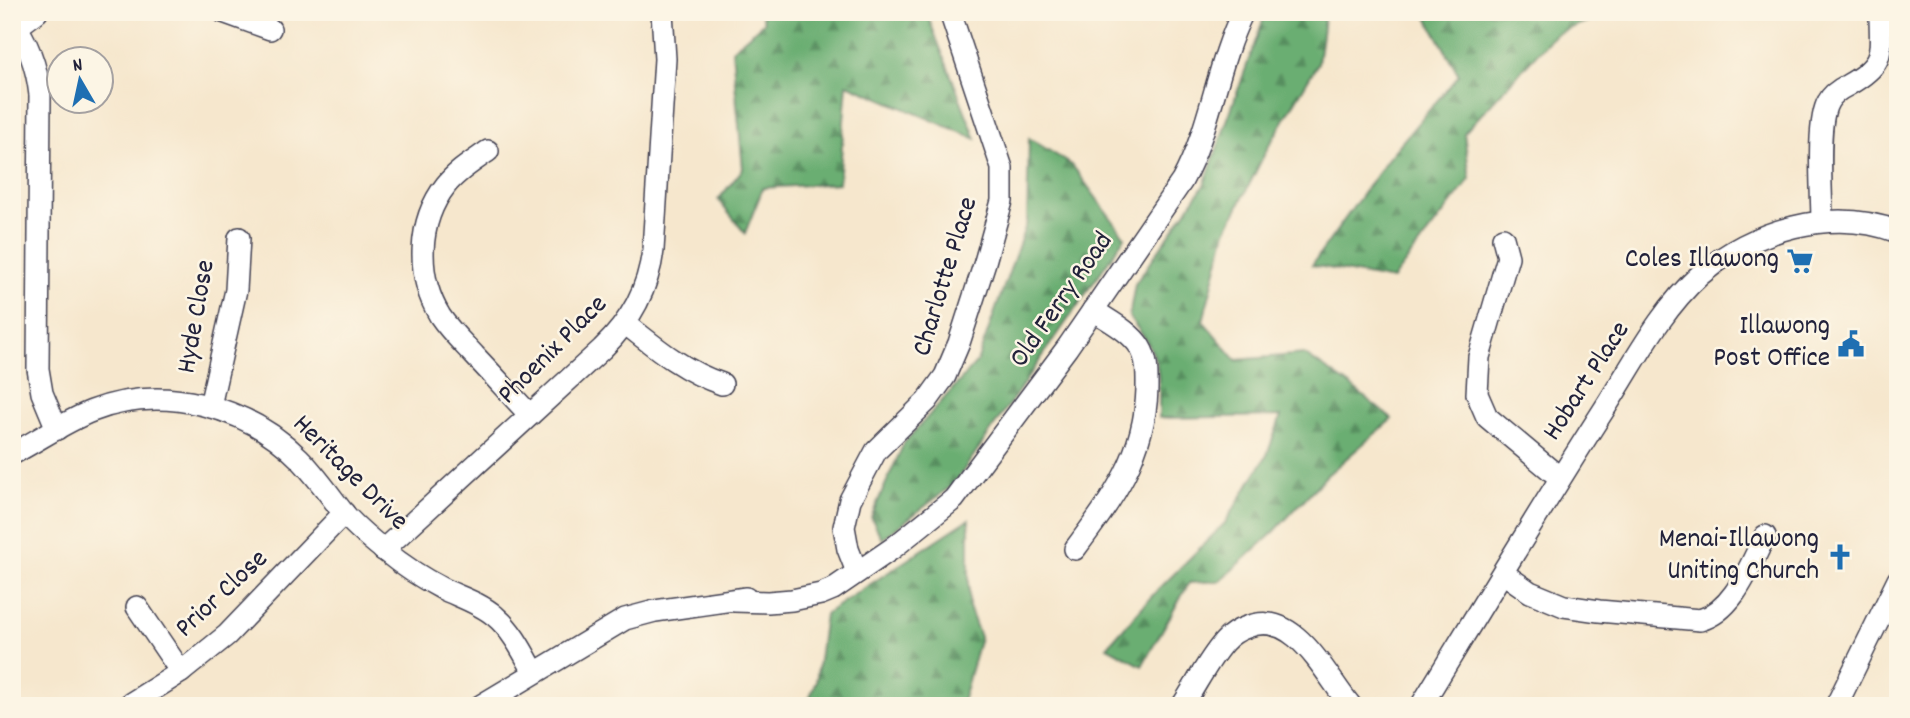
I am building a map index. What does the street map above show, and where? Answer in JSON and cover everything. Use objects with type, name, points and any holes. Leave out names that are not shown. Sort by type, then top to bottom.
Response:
[{"type":"street","points":[[37,12],[14,24],[35,64],[40,95],[39,379],[45,403],[57,429]]},
{"type":"street","points":[[223,12],[270,29]]},
{"type":"street","name":"Phoenix Place","points":[[383,550],[626,324],[643,291],[653,250],[665,59],[662,12]]},
{"type":"street","name":"Charlotte Place","points":[[857,572],[848,549],[844,527],[850,500],[876,451],[927,401],[945,376],[956,351],[985,262],[1002,201],[1003,182],[999,158],[950,12]]},
{"type":"street","name":"Old Ferry Road","points":[[480,706],[613,625],[640,614],[734,601],[768,603],[808,597],[833,589],[893,548],[954,499],[1093,310],[1190,165],[1231,40],[1243,12]]},
{"type":"street","points":[[1822,221],[1824,111],[1835,94],[1870,72],[1876,65],[1880,44],[1880,12]]},
{"type":"street","points":[[488,151],[454,176],[429,216],[423,246],[425,278],[434,306],[450,329],[530,415]]},
{"type":"street","name":"Hobart Place","points":[[1421,706],[1560,478],[1661,320],[1687,288],[1716,263],[1745,246],[1782,230],[1822,221],[1854,222],[1898,232]]},
{"type":"street","name":"Hyde Close","points":[[210,406],[236,290],[239,238]]},
{"type":"street","points":[[1503,238],[1508,257],[1479,357],[1477,394],[1487,416],[1560,478]]},
{"type":"street","points":[[1075,550],[1114,496],[1124,477],[1145,417],[1147,369],[1139,346],[1093,310]]},
{"type":"street","points":[[626,324],[691,372],[722,384]]},
{"type":"street","name":"Heritage Drive","points":[[12,454],[94,410],[127,402],[170,400],[226,411],[259,427],[288,448],[312,472],[344,513],[383,550],[428,581],[496,617],[510,632],[534,672]]},
{"type":"street","name":"Prior Close","points":[[130,704],[181,672],[227,635],[344,513]]},
{"type":"street","points":[[1503,573],[1530,592],[1564,606],[1700,620],[1715,615],[1729,600],[1765,536]]},
{"type":"street","points":[[1836,706],[1898,580]]},
{"type":"street","points":[[137,607],[181,672]]},
{"type":"street","points":[[1182,706],[1223,643],[1239,630],[1262,623],[1289,631],[1319,662],[1351,706]]},
{"type":"green space","points":[[760,12],[926,12],[976,139],[847,84],[839,183],[763,188],[745,233],[718,200],[743,169],[732,50],[764,22]]},
{"type":"green space","points":[[1266,12],[1325,12],[1318,63],[1267,149],[1226,231],[1203,321],[1236,360],[1304,354],[1392,419],[1326,476],[1274,532],[1220,581],[1189,583],[1142,666],[1107,647],[1152,596],[1225,523],[1267,455],[1281,416],[1159,418],[1156,364],[1148,343],[1129,317],[1135,284],[1204,185]]},
{"type":"green space","points":[[1424,12],[1611,12],[1555,34],[1464,133],[1470,179],[1392,280],[1312,265],[1389,157],[1459,75]]},
{"type":"green space","points":[[1029,138],[1072,165],[1125,237],[954,484],[882,539],[871,517],[904,443],[977,362],[1027,222]]},
{"type":"green space","points":[[969,519],[969,607],[980,637],[961,706],[876,706],[865,703],[855,706],[806,706],[816,683],[825,614]]},
{"type":"place","name":"Coles Illawong","points":[[1800,261]]},
{"type":"place","name":"Illawong Post Office","points":[[1851,344]]},
{"type":"place","name":"Menai-Illawong Uniting Church","points":[[1840,557]]}]
